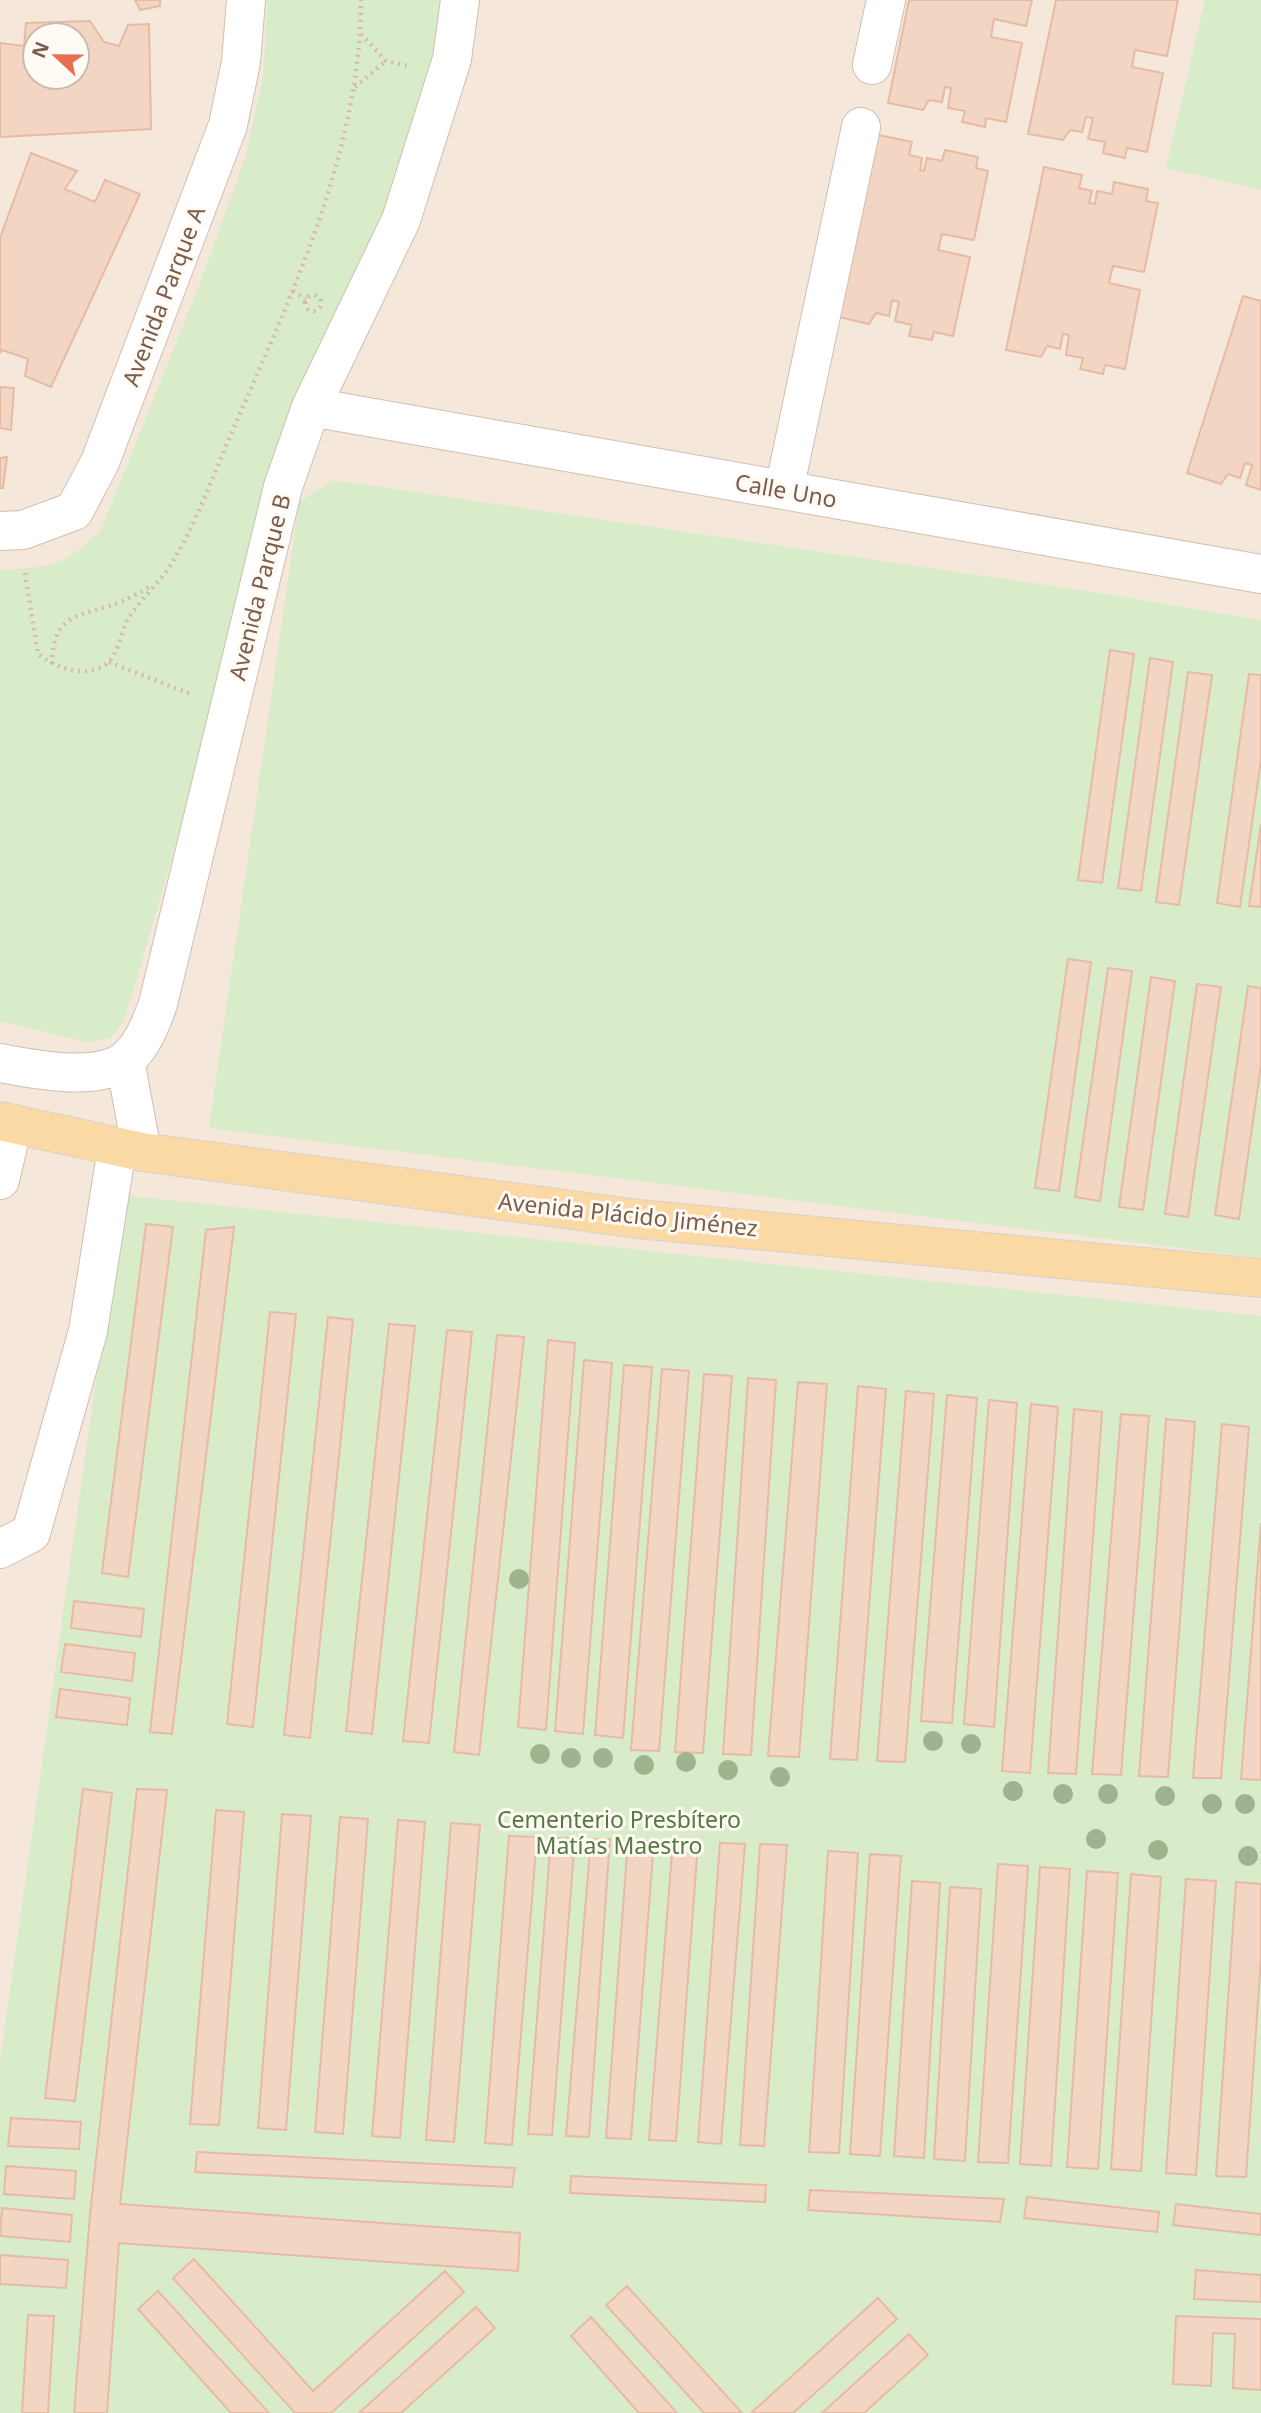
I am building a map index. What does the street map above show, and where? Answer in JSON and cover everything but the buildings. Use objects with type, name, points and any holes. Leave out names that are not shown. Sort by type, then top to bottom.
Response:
[{"type":"main road","name":"Avenida Plácido Jiménez","points":[[6,1123],[129,1150],[638,1219],[1261,1278]]},
{"type":"street","name":"Avenida Parque A","points":[[0,531],[23,530],[74,511],[100,462],[228,125],[241,62],[247,0]]},
{"type":"street","name":"Avenida Parque B","points":[[125,1061],[148,1032],[159,1003],[283,487],[311,407],[401,220],[452,59],[460,0]]},
{"type":"street","points":[[872,65],[886,0]]},
{"type":"street","points":[[783,490],[861,127]]},
{"type":"street","name":"Calle Uno","points":[[311,407],[1261,574]]},
{"type":"street","points":[[0,1063],[83,1074],[125,1061],[129,1150],[89,1331],[31,1533],[0,1549]]},
{"type":"street","points":[[0,1180],[6,1123]]},
{"type":"path","points":[[25,573],[38,654],[52,665],[80,671],[96,669],[109,662],[128,619],[172,563],[293,291],[327,201],[354,89],[361,34],[361,0]]},
{"type":"path","points":[[361,34],[386,61],[420,68]]},
{"type":"path","points":[[354,89],[386,61]]},
{"type":"path","points":[[293,291],[306,299]]},
{"type":"path","points":[[52,665],[52,646],[57,632],[68,619],[111,606],[156,582]]},
{"type":"path","points":[[109,662],[202,698]]},
{"type":"shaded area","points":[[0,0],[1261,0],[1261,2413],[0,2413]]},
{"type":"green space","points":[[267,0],[445,0],[427,97],[218,701],[124,1022],[110,1038],[87,1042],[0,1021],[0,570],[56,563],[77,551],[101,530],[200,283],[246,155],[263,76]]},
{"type":"green space","points":[[1205,0],[1261,0],[1261,190],[1166,168]]},
{"type":"green space","points":[[333,480],[1113,595],[1261,620],[1261,1258],[209,1128],[299,502]]},
{"type":"green space","name":"Cementerio Presbítero Matías Maestro","points":[[122,1195],[1261,1316],[1261,2413],[0,2413],[0,2061]]}]
